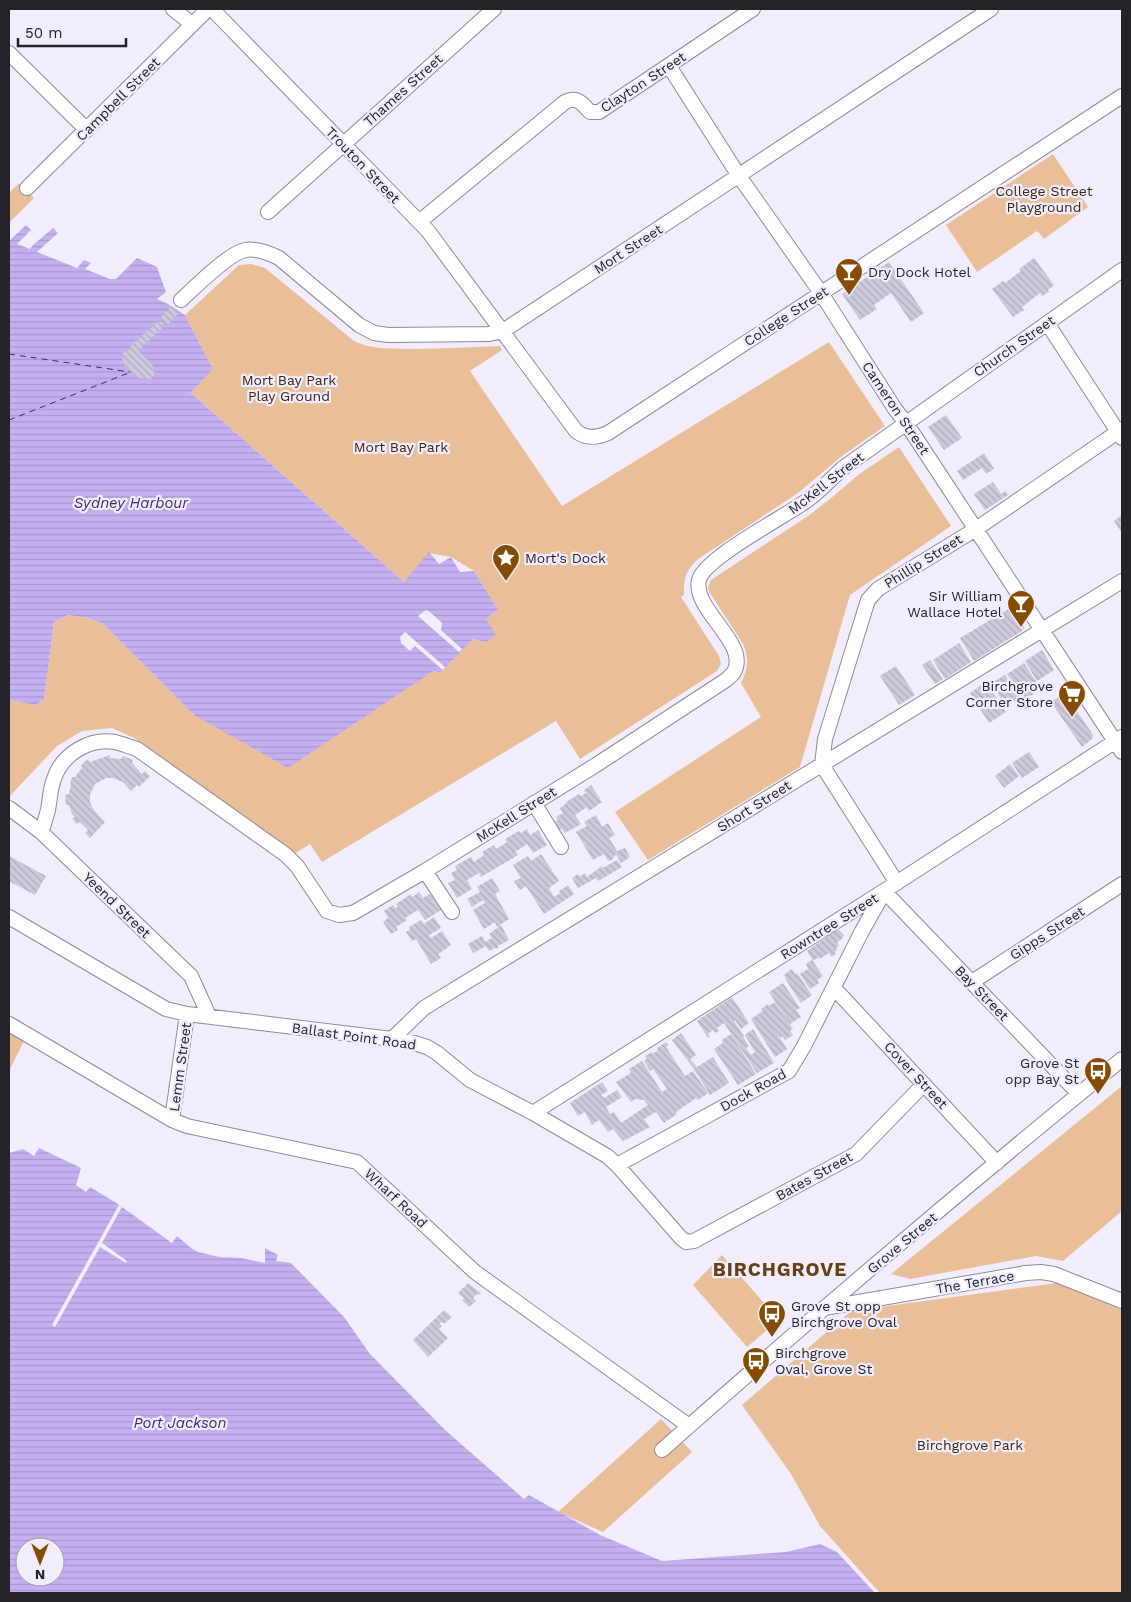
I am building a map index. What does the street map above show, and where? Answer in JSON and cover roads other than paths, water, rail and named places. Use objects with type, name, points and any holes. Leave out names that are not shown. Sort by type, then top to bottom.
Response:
[{"type":"street","points":[[172,9],[192,24]]},
{"type":"street","name":"Campbell Street","points":[[27,188],[208,9]]},
{"type":"street","name":"Trouton Street","points":[[212,9],[419,222],[503,331]]},
{"type":"street","name":"Thames Street","points":[[268,212],[494,9]]},
{"type":"street","name":"Clayton Street","points":[[419,222],[564,102],[576,99],[582,102],[590,112],[599,112],[754,9]]},
{"type":"street","name":"Mort Street","points":[[181,300],[233,256],[246,250],[270,253],[279,258],[359,325],[374,333],[388,335],[489,334],[503,331],[991,9]]},
{"type":"street","points":[[9,53],[86,130]]},
{"type":"street","name":"Cameron Street","points":[[669,66],[739,176],[821,293],[895,409],[1042,630],[1120,743]]},
{"type":"street","name":"College Street","points":[[503,331],[576,431],[581,435],[592,438],[600,437],[1122,96]]},
{"type":"street","name":"Church Street","points":[[906,423],[1122,270]]},
{"type":"street","points":[[1047,323],[1121,433]]},
{"type":"street","name":"McKell Street","points":[[41,832],[48,810],[54,779],[63,762],[86,745],[113,742],[137,749],[286,855],[298,866],[326,911],[339,915],[353,913],[425,871],[604,760],[726,680],[734,672],[736,663],[735,650],[702,599],[698,588],[699,578],[706,567],[809,499],[843,468],[906,423]]},
{"type":"street","name":"Phillip Street","points":[[822,765],[825,739],[868,600],[878,589],[976,529],[1121,433]]},
{"type":"street","name":"Short Street","points":[[392,1039],[424,1008],[1122,581]]},
{"type":"street","name":"Rowntree Street","points":[[533,1112],[1120,743]]},
{"type":"street","points":[[822,765],[897,883]]},
{"type":"street","points":[[534,803],[561,848]]},
{"type":"street","name":"Yeend Street","points":[[9,808],[41,832],[191,976],[209,1016]]},
{"type":"street","points":[[425,871],[452,912]]},
{"type":"street","name":"Gipps Street","points":[[972,982],[1122,884]]},
{"type":"street","name":"Dock Road","points":[[617,1165],[789,1071],[804,1046],[884,891]]},
{"type":"street","name":"Bay Street","points":[[884,891],[1079,1094]]},
{"type":"street","points":[[850,913],[858,919],[862,931]]},
{"type":"street","name":"Ballast Point Road","points":[[9,917],[166,1009],[187,1014],[392,1039],[427,1047],[470,1080],[533,1112],[607,1156],[686,1242]]},
{"type":"street","name":"Cover Street","points":[[834,988],[997,1163]]},
{"type":"street","name":"Lemm Street","points":[[172,1120],[187,1014]]},
{"type":"street","name":"Wharf Road","points":[[9,1024],[172,1120],[186,1126],[357,1162],[475,1272],[689,1426]]},
{"type":"street","name":"Grove Street","points":[[662,1450],[824,1308],[1122,1059]]},
{"type":"street","name":"Bates Street","points":[[686,1242],[694,1241],[856,1154],[924,1084]]},
{"type":"street","name":"The Terrace","points":[[824,1308],[1041,1272],[1054,1274],[1122,1301]]},
{"type":"water","name":"Sydney Harbour","points":[[26,225],[31,230],[17,244],[30,249],[53,228],[58,233],[37,252],[77,268],[84,260],[91,263],[85,269],[110,279],[116,279],[137,258],[157,267],[166,292],[157,299],[185,315],[213,369],[191,393],[404,582],[429,552],[439,564],[451,557],[460,572],[474,571],[498,609],[486,619],[496,635],[486,642],[473,639],[441,672],[433,671],[288,768],[194,715],[103,624],[88,618],[68,615],[54,622],[44,700],[35,705],[9,700],[9,241]]},
{"type":"water","name":"Port Jackson","points":[[39,1148],[81,1168],[76,1185],[86,1192],[90,1187],[115,1202],[172,1243],[177,1236],[198,1252],[265,1263],[265,1248],[278,1255],[276,1261],[291,1263],[344,1317],[370,1354],[445,1430],[524,1499],[529,1495],[600,1535],[662,1561],[786,1552],[820,1544],[837,1552],[875,1593],[9,1593],[9,1153],[23,1149],[34,1156]]},
{"type":"place","name":"Dry Dock Hotel","points":[[849,296]]},
{"type":"place","name":"Mort's Dock","points":[[506,582]]},
{"type":"place","name":"Sir William Wallace Hotel","points":[[1021,628]]},
{"type":"place","name":"Birchgrove Corner Store","points":[[1072,718]]},
{"type":"place","name":"Grove St opp Bay St","points":[[1098,1095]]},
{"type":"place","name":"Grove St opp Birchgrove Oval","points":[[772,1338]]},
{"type":"place","name":"Birchgrove Oval, Grove St","points":[[756,1385]]},
{"type":"district","name":"BIRCHGROVE","points":[[780,1269]]},
{"type":"park label","name":"College Street Playground","points":[[1044,200]]},
{"type":"park label","name":"Mort Bay Park Play Ground","points":[[289,388]]},
{"type":"park label","name":"Mort Bay Park","points":[[401,447]]},
{"type":"park label","name":"Birchgrove Park","points":[[970,1445]]}]
